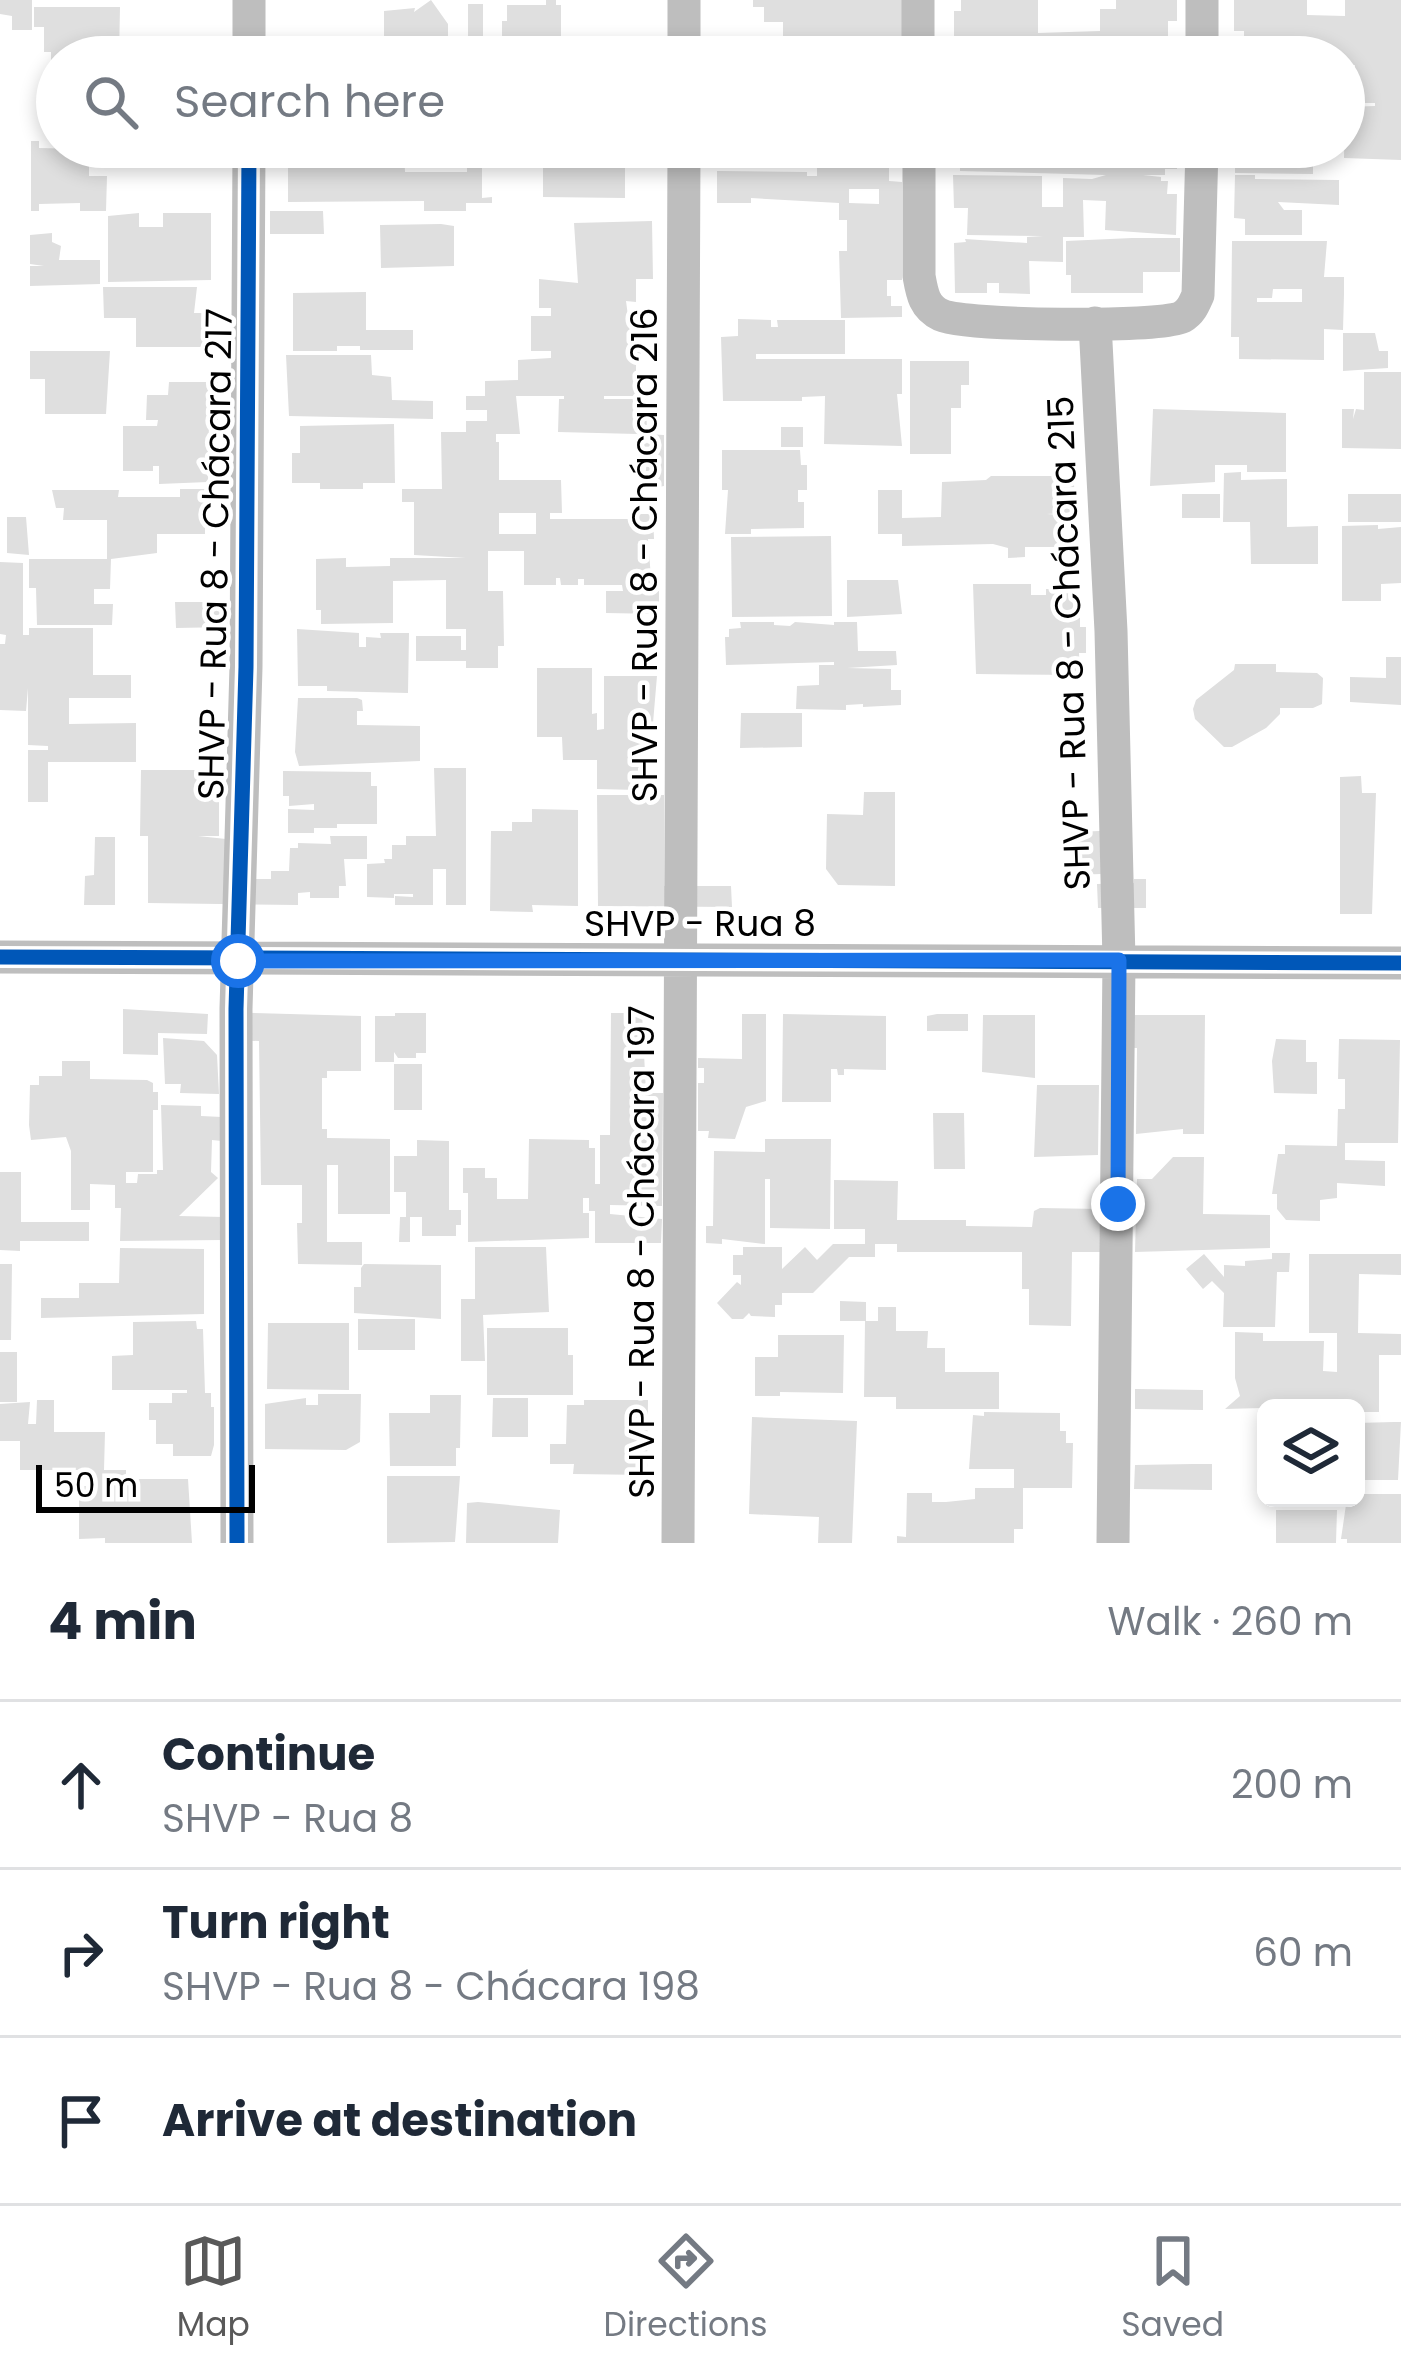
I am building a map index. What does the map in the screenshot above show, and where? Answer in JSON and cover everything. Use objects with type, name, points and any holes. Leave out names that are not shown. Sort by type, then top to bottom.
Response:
[{"type":"street","points":[[249,0],[249,36]]},
{"type":"street","points":[[684,0],[684,36]]},
{"type":"street","points":[[918,0],[918,36]]},
{"type":"street","points":[[1202,0],[1202,36]]},
{"type":"street","name":"SHVP - Rua 8 - Chácara 217","points":[[237,1543],[238,961],[246,644],[249,168]]},
{"type":"street","name":"SHVP - Rua 8 - Chácara 216","points":[[680,962],[684,168]]},
{"type":"street","points":[[919,168],[920,277],[930,308],[966,321],[1095,323],[1176,319],[1193,308],[1199,272],[1201,168]]},
{"type":"street","name":"SHVP - Rua 8 - Chácara 215","points":[[1095,323],[1111,631],[1119,960],[1113,1543]]},
{"type":"street","name":"SHVP - Rua 8","points":[[0,957],[1401,963]]},
{"type":"street","name":"SHVP - Rua 8 - Chácara 197","points":[[678,1543],[680,962]]},
{"type":"building","points":[[0,0],[32,0],[32,30],[12,30],[12,16],[0,14]]},
{"type":"building","points":[[431,0],[448,24],[448,36],[384,36],[384,11],[415,8],[414,12]]},
{"type":"building","points":[[546,0],[556,0],[561,5],[561,36],[502,36],[507,5],[546,5]]},
{"type":"building","points":[[753,0],[902,0],[902,36],[783,36],[783,22],[764,22],[764,7],[753,7]]},
{"type":"building","points":[[961,0],[1038,0],[1038,33],[1100,31],[1100,9],[1116,9],[1116,0],[1177,0],[1177,21],[1168,21],[1168,36],[954,36],[954,11],[961,11]]},
{"type":"building","points":[[1234,0],[1307,0],[1307,15],[1345,16],[1345,0],[1401,0],[1401,160],[1365,159],[1365,106],[1375,103],[1365,103],[1365,36],[1244,36],[1244,31],[1234,31]]},
{"type":"building","points":[[468,4],[483,4],[483,36],[468,36]]},
{"type":"building","points":[[34,7],[120,7],[119,36],[44,36],[44,27],[34,27]]},
{"type":"building","points":[[31,141],[36,141],[36,168],[89,168],[89,176],[107,176],[106,211],[80,211],[80,203],[39,204],[39,211],[31,211]]},
{"type":"building","points":[[288,168],[467,172],[467,168],[482,168],[482,198],[492,197],[492,203],[466,203],[466,211],[424,211],[424,201],[288,202]]},
{"type":"building","points":[[543,168],[625,168],[625,198],[543,197]]},
{"type":"building","points":[[817,168],[889,168],[889,181],[902,182],[902,280],[887,280],[887,296],[891,296],[891,306],[902,306],[902,317],[841,318],[839,251],[847,251],[847,220],[839,220],[839,203],[751,198],[751,203],[717,203],[717,171],[807,172],[807,176],[817,176]],"holes":[[[849,189],[879,189],[879,204],[849,203]]]},
{"type":"building","points":[[1177,168],[1165,169],[1165,175],[1143,175],[1161,177],[1168,181],[1167,194],[1177,194],[1176,235],[1105,230],[1106,201],[1083,200],[1084,237],[1063,237],[1063,262],[1029,261],[1030,294],[999,293],[999,283],[987,283],[987,293],[955,293],[954,243],[965,239],[1027,243],[1027,237],[1043,236],[967,235],[968,208],[954,208],[953,175],[1042,176],[1042,207],[1063,207],[1063,178],[1106,175],[960,171]]},
{"type":"building","points":[[1235,168],[1313,168],[1313,174],[1235,173]]},
{"type":"building","points":[[1235,175],[1339,180],[1339,205],[1278,202],[1284,210],[1302,210],[1302,235],[1245,235],[1245,219],[1234,218]]},
{"type":"building","points":[[270,211],[323,211],[324,234],[270,234]]},
{"type":"building","points":[[139,213],[139,227],[163,227],[163,213],[211,213],[211,280],[108,282],[108,216]]},
{"type":"building","points":[[652,221],[653,279],[636,279],[636,302],[626,301],[630,331],[641,331],[636,372],[641,372],[641,396],[604,399],[646,399],[647,434],[664,435],[664,486],[644,490],[648,449],[637,449],[637,434],[558,432],[559,399],[564,396],[516,396],[520,434],[496,434],[499,480],[561,480],[562,513],[550,513],[550,519],[629,519],[629,514],[653,514],[654,539],[648,539],[659,614],[606,613],[606,591],[623,591],[622,585],[584,585],[584,579],[578,579],[578,585],[561,585],[556,578],[556,585],[524,585],[524,551],[488,551],[488,591],[503,591],[504,646],[498,646],[498,668],[466,668],[466,661],[416,661],[416,636],[461,636],[461,650],[466,650],[466,629],[446,629],[446,580],[393,581],[393,623],[321,624],[321,610],[316,610],[316,559],[346,558],[346,567],[390,566],[390,558],[466,558],[414,555],[414,502],[402,502],[402,489],[442,489],[441,432],[466,432],[466,421],[487,421],[487,410],[466,410],[466,396],[485,396],[485,381],[518,380],[518,360],[551,358],[551,351],[531,351],[531,316],[551,316],[551,308],[539,308],[539,279],[578,283],[574,223]],"holes":[[[499,513],[536,513],[536,534],[499,534]]]},
{"type":"building","points":[[380,225],[454,226],[454,266],[381,268]]},
{"type":"building","points":[[52,233],[52,242],[61,246],[59,260],[100,260],[100,284],[30,286],[30,266],[44,266],[30,264],[30,235]]},
{"type":"building","points":[[1180,238],[1180,272],[1143,272],[1143,293],[1071,293],[1066,241]]},
{"type":"building","points":[[1232,241],[1327,241],[1324,277],[1344,277],[1344,294],[1343,330],[1324,329],[1324,360],[1239,359],[1239,337],[1231,337]],"holes":[[[1273,289],[1302,289],[1302,302],[1257,302],[1257,298],[1272,298]]]},
{"type":"building","points":[[103,287],[197,287],[194,313],[202,313],[203,347],[136,347],[136,318],[104,318]]},
{"type":"building","points":[[366,292],[366,330],[413,330],[413,350],[337,346],[337,351],[293,351],[293,293]]},
{"type":"building","points":[[738,319],[771,320],[771,327],[778,327],[777,320],[845,320],[845,354],[756,354],[756,359],[902,359],[902,394],[897,394],[902,446],[824,444],[825,396],[802,397],[802,401],[723,401],[721,337],[738,336]]},
{"type":"building","points":[[1343,333],[1375,333],[1379,351],[1388,351],[1388,368],[1343,371]]},
{"type":"building","points":[[30,351],[110,351],[106,414],[45,414],[45,379],[30,379]]},
{"type":"building","points":[[286,355],[371,355],[372,375],[391,377],[392,400],[433,401],[433,419],[289,416]]},
{"type":"building","points":[[910,361],[969,361],[969,385],[961,385],[961,408],[951,408],[951,454],[910,454]]},
{"type":"building","points":[[1364,372],[1401,372],[1401,449],[1342,448],[1342,409],[1354,409],[1353,419],[1356,409],[1364,410]]},
{"type":"building","points":[[169,382],[218,382],[218,420],[209,420],[208,482],[159,484],[159,466],[153,466],[153,471],[123,471],[123,426],[157,426],[158,420],[146,420],[147,395],[168,395]]},
{"type":"building","points":[[1153,409],[1286,413],[1286,472],[1247,472],[1247,465],[1215,465],[1215,482],[1150,486]]},
{"type":"building","points":[[394,424],[395,483],[320,489],[320,483],[292,483],[292,453],[300,453],[300,426]]},
{"type":"building","points":[[781,427],[803,427],[803,447],[781,447]]},
{"type":"building","points":[[722,450],[800,450],[801,465],[807,465],[807,490],[798,490],[798,502],[804,502],[804,528],[725,534],[728,490],[722,490]]},
{"type":"building","points":[[1241,472],[1241,480],[1287,479],[1287,527],[1318,526],[1318,564],[1251,564],[1250,522],[1223,522],[1224,473]]},
{"type":"building","points":[[991,476],[1073,476],[1077,512],[1047,514],[1060,515],[1060,547],[1025,547],[1025,557],[1008,558],[1008,548],[993,544],[902,546],[902,534],[878,534],[878,490],[902,490],[902,518],[941,517],[942,482]]},
{"type":"building","points":[[180,489],[210,489],[210,523],[205,523],[205,534],[157,534],[157,553],[111,559],[110,589],[94,589],[94,604],[113,604],[112,625],[37,625],[29,559],[107,559],[107,520],[63,520],[64,508],[56,508],[52,490],[119,490],[118,497],[180,497]]},
{"type":"building","points":[[1182,494],[1220,494],[1220,518],[1182,518]]},
{"type":"building","points":[[1348,494],[1401,494],[1401,522],[1348,522]]},
{"type":"building","points":[[7,517],[26,517],[29,555],[7,553]]},
{"type":"building","points":[[1378,525],[1378,529],[1401,527],[1401,583],[1381,584],[1381,601],[1342,601],[1342,526]]},
{"type":"building","points":[[831,536],[832,616],[732,617],[731,537]]},
{"type":"building","points":[[0,562],[23,563],[23,635],[29,635],[29,628],[93,628],[93,675],[131,675],[131,698],[69,698],[69,724],[136,723],[136,762],[48,762],[48,802],[28,802],[28,750],[48,750],[48,746],[28,745],[28,688],[26,711],[0,710],[0,644],[5,644],[6,635],[0,634]]},
{"type":"building","points":[[847,580],[898,580],[902,614],[847,617]]},
{"type":"building","points":[[973,584],[1031,584],[1031,595],[1046,595],[1046,589],[1080,589],[1086,653],[1079,653],[1080,675],[976,674]]},
{"type":"building","points":[[175,602],[228,602],[228,627],[176,628]]},
{"type":"building","points":[[740,622],[790,626],[795,622],[857,622],[858,651],[896,651],[897,665],[847,668],[891,669],[891,690],[901,690],[901,705],[796,709],[797,686],[819,685],[819,665],[834,662],[726,665],[725,637],[729,629],[741,628]]},
{"type":"building","points":[[297,629],[359,633],[359,647],[366,647],[366,637],[381,638],[380,633],[409,633],[408,693],[298,686]]},
{"type":"building","points":[[1386,657],[1401,657],[1401,705],[1350,702],[1350,677],[1386,678]]},
{"type":"building","points":[[1235,664],[1276,664],[1276,672],[1317,673],[1323,678],[1322,704],[1280,708],[1266,728],[1224,747],[1195,719],[1193,709],[1196,700],[1234,670]]},
{"type":"building","points":[[537,668],[592,668],[592,714],[597,713],[597,730],[604,729],[604,676],[657,676],[653,723],[643,723],[645,751],[643,768],[638,768],[638,790],[597,789],[597,760],[563,760],[562,737],[537,737]]},
{"type":"building","points":[[298,698],[357,698],[362,700],[363,711],[357,711],[357,725],[420,726],[420,761],[299,766],[295,752]]},
{"type":"building","points":[[741,713],[802,713],[802,747],[740,748]]},
{"type":"building","points":[[434,768],[466,768],[466,905],[446,905],[446,869],[433,869],[433,905],[395,905],[395,896],[413,894],[367,897],[367,864],[392,859],[392,845],[406,845],[406,836],[436,836]]},
{"type":"building","points":[[141,770],[219,770],[219,836],[198,836],[226,839],[226,879],[271,879],[271,871],[289,871],[290,848],[298,848],[298,843],[331,844],[330,836],[367,836],[367,859],[344,859],[346,886],[339,886],[339,898],[310,898],[310,892],[298,893],[298,905],[148,903],[148,836],[140,836]]},
{"type":"building","points":[[283,771],[371,772],[371,786],[377,786],[377,824],[337,824],[337,828],[314,828],[314,833],[288,833],[288,809],[314,810],[314,804],[289,806],[289,796],[283,796]]},
{"type":"building","points":[[1361,776],[1362,793],[1376,793],[1372,914],[1340,914],[1340,777]]},
{"type":"building","points":[[864,792],[895,792],[895,886],[838,885],[826,869],[827,814],[863,815]]},
{"type":"building","points":[[597,795],[664,795],[664,886],[731,886],[732,907],[598,906]]},
{"type":"building","points":[[532,809],[578,810],[578,906],[532,905],[533,912],[490,911],[491,831],[512,831],[512,822],[532,822]]},
{"type":"building","points":[[1100,831],[1101,874],[1073,875],[1071,832]]},
{"type":"building","points":[[95,837],[115,837],[115,905],[84,905],[85,876],[94,875]]},
{"type":"building","points":[[1134,879],[1146,879],[1146,908],[1098,908],[1097,884],[1134,883]]},
{"type":"building","points":[[123,1009],[208,1014],[207,1034],[158,1033],[158,1055],[123,1054]]},
{"type":"building","points":[[224,1012],[361,1016],[361,1071],[327,1071],[327,1078],[322,1078],[322,1129],[327,1129],[327,1138],[390,1139],[390,1214],[338,1214],[338,1165],[327,1165],[327,1242],[362,1242],[362,1265],[298,1264],[302,1185],[261,1185],[259,1041],[224,1040]]},
{"type":"building","points":[[426,1013],[426,1053],[398,1058],[394,1052],[394,1062],[375,1062],[375,1016]]},
{"type":"building","points":[[611,1013],[642,1013],[646,1093],[663,1093],[662,1206],[610,1205],[610,1214],[662,1219],[661,1243],[595,1243],[595,1211],[589,1211],[589,1198],[583,1198],[583,1213],[589,1213],[589,1238],[468,1242],[463,1168],[485,1168],[485,1178],[497,1178],[497,1199],[528,1199],[529,1139],[589,1140],[589,1148],[595,1148],[595,1184],[600,1184],[600,1135],[610,1135]]},
{"type":"building","points":[[742,1014],[766,1014],[766,1101],[746,1107],[735,1139],[708,1138],[709,1131],[698,1131],[698,1083],[704,1083],[704,1068],[698,1068],[698,1058],[742,1059]]},
{"type":"building","points":[[783,1014],[886,1016],[886,1070],[844,1069],[844,1075],[838,1075],[837,1069],[831,1069],[831,1102],[782,1102]]},
{"type":"building","points":[[968,1014],[968,1031],[927,1031],[927,1016]]},
{"type":"building","points":[[983,1015],[1035,1015],[1035,1078],[982,1072]]},
{"type":"building","points":[[1102,1015],[1205,1015],[1204,1134],[1183,1134],[1183,1129],[1136,1134],[1137,1048],[1102,1048]]},
{"type":"building","points":[[163,1038],[204,1041],[217,1055],[219,1094],[180,1093],[181,1084],[165,1084]]},
{"type":"building","points":[[1276,1039],[1306,1040],[1306,1062],[1317,1062],[1317,1094],[1274,1093]]},
{"type":"building","points":[[1339,1039],[1400,1040],[1398,1143],[1345,1143],[1345,1160],[1385,1161],[1385,1186],[1337,1183],[1337,1198],[1320,1200],[1320,1221],[1286,1220],[1277,1209],[1277,1194],[1272,1194],[1278,1154],[1285,1154],[1285,1145],[1337,1146],[1338,1109],[1345,1109],[1345,1079],[1338,1079]]},
{"type":"building","points":[[62,1061],[90,1061],[90,1079],[147,1080],[153,1083],[153,1092],[158,1092],[158,1110],[153,1110],[153,1172],[126,1172],[126,1183],[137,1183],[138,1174],[157,1174],[163,1170],[161,1105],[201,1106],[201,1116],[222,1117],[222,1141],[212,1140],[211,1172],[218,1178],[179,1216],[224,1217],[223,1240],[120,1241],[121,1208],[115,1208],[115,1185],[90,1184],[90,1210],[71,1210],[71,1151],[66,1137],[31,1140],[29,1125],[30,1085],[39,1085],[39,1076],[62,1076]]},
{"type":"building","points":[[394,1064],[422,1064],[422,1110],[394,1110]]},
{"type":"building","points":[[1037,1085],[1099,1085],[1098,1155],[1034,1157]]},
{"type":"building","points":[[933,1113],[964,1113],[965,1169],[934,1169]]},
{"type":"building","points":[[765,1139],[831,1139],[830,1229],[770,1228],[770,1179],[765,1179],[765,1244],[722,1239],[722,1244],[706,1243],[706,1226],[713,1226],[714,1151],[765,1152]]},
{"type":"building","points":[[417,1140],[449,1141],[449,1210],[461,1210],[456,1236],[422,1236],[422,1217],[410,1217],[410,1242],[399,1242],[406,1192],[394,1192],[394,1156],[417,1156]]},
{"type":"building","points":[[1173,1157],[1204,1157],[1203,1214],[1270,1215],[1270,1248],[1135,1252],[1137,1179],[1152,1179]]},
{"type":"building","points":[[0,1172],[21,1172],[21,1222],[89,1222],[89,1241],[20,1241],[20,1251],[0,1250]]},
{"type":"building","points":[[834,1180],[898,1181],[897,1220],[1032,1227],[1034,1211],[1040,1208],[1101,1209],[1100,1252],[1072,1252],[1071,1326],[1029,1325],[1022,1252],[897,1252],[897,1244],[875,1244],[875,1257],[849,1257],[813,1293],[782,1293],[775,1317],[749,1313],[743,1319],[732,1319],[717,1303],[737,1282],[741,1285],[741,1275],[733,1275],[733,1255],[743,1255],[743,1247],[782,1247],[782,1269],[805,1247],[817,1260],[833,1244],[865,1244],[865,1229],[834,1229]]},
{"type":"building","points":[[475,1247],[546,1247],[549,1312],[483,1315],[485,1361],[461,1361],[461,1299],[475,1299]]},
{"type":"building","points":[[120,1248],[204,1249],[204,1314],[41,1318],[41,1298],[79,1298],[79,1283],[119,1283]]},
{"type":"building","points":[[1272,1253],[1290,1253],[1289,1272],[1277,1272],[1275,1327],[1223,1327],[1224,1293],[1212,1281],[1203,1289],[1186,1269],[1204,1254],[1224,1277],[1224,1265],[1245,1266],[1245,1261],[1272,1259]]},
{"type":"building","points":[[1309,1254],[1401,1254],[1401,1275],[1359,1274],[1358,1333],[1401,1334],[1401,1355],[1379,1355],[1379,1412],[1365,1412],[1365,1399],[1257,1399],[1257,1408],[1225,1409],[1240,1396],[1235,1332],[1263,1333],[1263,1341],[1324,1341],[1323,1371],[1337,1372],[1337,1333],[1309,1333]]},
{"type":"building","points":[[0,1264],[12,1264],[11,1340],[0,1340]]},
{"type":"building","points":[[364,1264],[441,1265],[441,1319],[354,1313],[354,1287],[361,1287]]},
{"type":"building","points":[[840,1301],[866,1302],[866,1321],[878,1321],[878,1307],[896,1307],[896,1331],[928,1331],[927,1348],[945,1348],[945,1372],[999,1372],[999,1409],[896,1409],[896,1397],[864,1397],[865,1321],[840,1321]]},
{"type":"building","points":[[358,1319],[415,1319],[415,1350],[358,1350]]},
{"type":"building","points":[[196,1321],[197,1329],[203,1329],[205,1393],[211,1393],[214,1407],[214,1445],[211,1456],[173,1456],[173,1444],[156,1444],[156,1420],[149,1420],[149,1403],[172,1403],[172,1393],[187,1390],[112,1390],[112,1356],[133,1355],[133,1322]]},
{"type":"building","points":[[268,1323],[349,1323],[349,1390],[267,1389]]},
{"type":"building","points":[[487,1328],[568,1328],[573,1395],[487,1395]]},
{"type":"building","points":[[778,1335],[844,1335],[843,1393],[755,1396],[755,1357],[778,1357]]},
{"type":"building","points":[[0,1352],[17,1352],[17,1402],[0,1402]]},
{"type":"building","points":[[1135,1389],[1203,1390],[1203,1410],[1135,1409]]},
{"type":"building","points":[[318,1394],[361,1394],[360,1442],[346,1450],[265,1449],[265,1404],[306,1398],[306,1405],[318,1405]]},
{"type":"building","points":[[430,1395],[461,1395],[456,1466],[390,1466],[389,1413],[430,1413]]},
{"type":"building","points":[[493,1398],[528,1398],[528,1437],[492,1437]]},
{"type":"building","points":[[37,1400],[54,1400],[54,1432],[105,1432],[104,1470],[126,1470],[126,1479],[188,1479],[192,1543],[79,1539],[79,1486],[89,1486],[88,1470],[20,1470],[20,1441],[0,1441],[0,1404],[30,1402],[28,1424],[36,1424]]},
{"type":"building","points":[[584,1400],[648,1400],[647,1475],[573,1474],[574,1464],[550,1464],[550,1444],[566,1444],[567,1405],[584,1405]]},
{"type":"building","points":[[984,1412],[1060,1413],[1060,1431],[1066,1431],[1066,1443],[1073,1443],[1072,1488],[1023,1488],[1023,1529],[1014,1529],[1014,1543],[897,1543],[897,1536],[906,1537],[907,1493],[932,1493],[932,1502],[946,1502],[975,1499],[975,1488],[1014,1488],[1014,1469],[969,1469],[973,1415],[984,1416]]},
{"type":"building","points":[[752,1417],[857,1421],[852,1543],[818,1543],[819,1517],[749,1514]]},
{"type":"building","points":[[1401,1422],[1398,1480],[1365,1480],[1365,1423]]},
{"type":"building","points":[[1212,1464],[1212,1490],[1134,1489],[1135,1465]]},
{"type":"building","points":[[387,1476],[460,1476],[455,1542],[387,1543]]},
{"type":"building","points":[[1365,1494],[1401,1494],[1401,1543],[1341,1539],[1346,1507],[1365,1507]]},
{"type":"building","points":[[467,1503],[560,1510],[558,1543],[466,1543]]},
{"type":"building","points":[[1276,1510],[1337,1510],[1336,1543],[1276,1543]]},
{"type":"cycle path","points":[[237,1543],[236,1009],[246,667],[249,168]]},
{"type":"cycle path","points":[[0,957],[1401,963]]},
{"type":"route","points":[[238,961],[1119,960],[1118,1204]]}]
